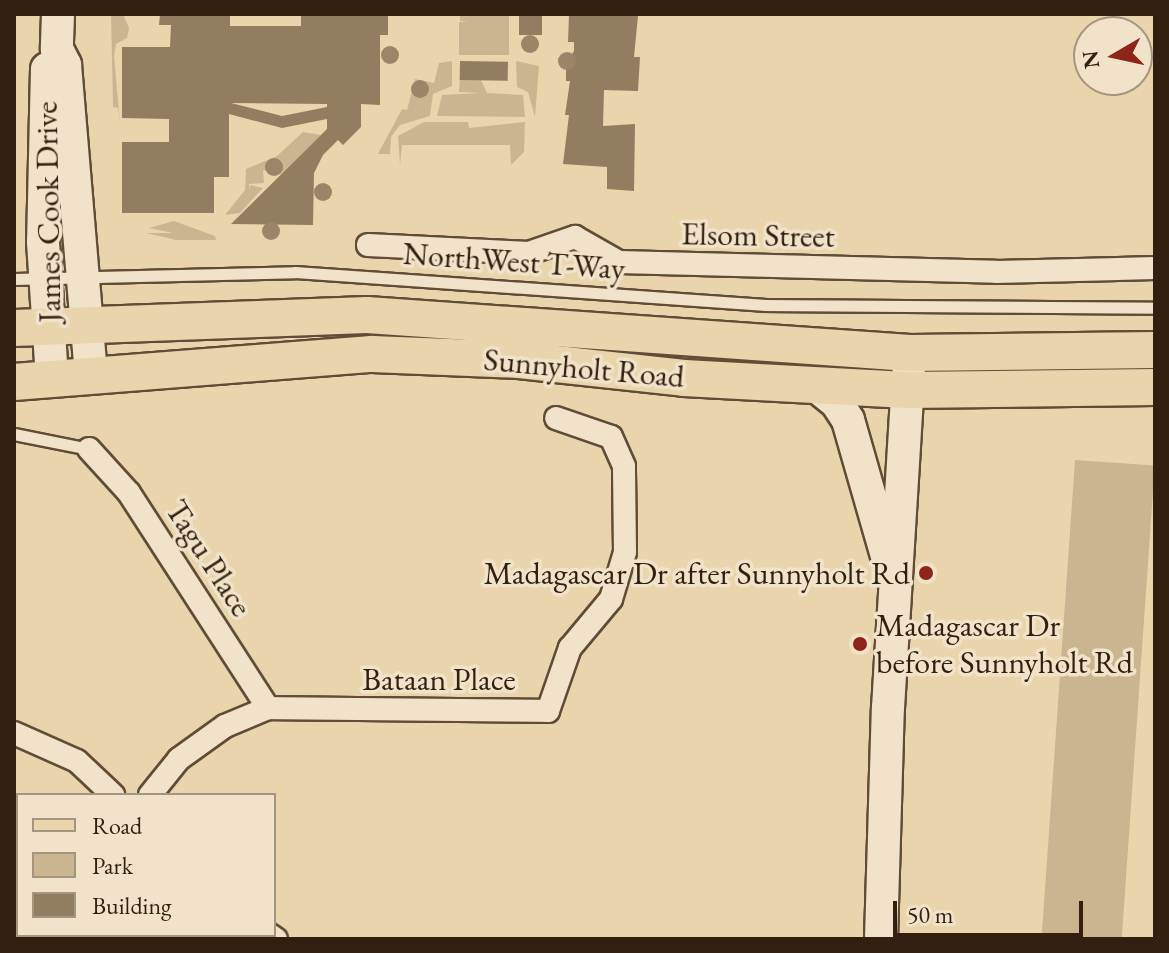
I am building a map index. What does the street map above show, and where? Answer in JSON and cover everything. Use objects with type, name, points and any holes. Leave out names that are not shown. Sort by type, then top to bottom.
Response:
[{"type":"main road","name":"Sunnyholt Road","points":[[31,326],[367,315],[910,353],[1155,350]]},
{"type":"main road","name":"Sunnyholt Road","points":[[14,382],[91,373],[372,354],[519,360],[684,378],[907,390],[1155,387]]},
{"type":"street","name":"James Cook Drive","points":[[58,14],[57,49],[65,65],[79,274],[91,373]]},
{"type":"street","name":"James Cook Drive","points":[[52,378],[31,326],[29,278],[47,63],[57,49]]},
{"type":"street","name":"Elsom Street","points":[[368,245],[529,253],[575,237],[619,262],[648,264],[996,272],[1155,268]]},
{"type":"street","points":[[881,939],[895,586],[910,353]]},
{"type":"street","points":[[815,385],[837,403],[848,420],[895,586]]},
{"type":"street","name":"Bataan Place","points":[[152,793],[179,759],[225,726],[268,708],[548,711],[570,648],[611,599],[625,552],[624,466],[611,437],[556,418]]},
{"type":"street","name":"Tagu Place","points":[[89,449],[129,493],[268,708]]},
{"type":"street","points":[[14,733],[77,761],[111,793]]},
{"type":"lane","name":"NorthWest T-Way","points":[[29,278],[79,274],[295,272],[766,305],[1155,308]]},
{"type":"lane","points":[[14,434],[89,449]]},
{"type":"green space","points":[[111,14],[123,14],[129,28],[127,38],[116,44],[114,56],[120,123],[118,108],[113,107]]},
{"type":"green space","points":[[460,14],[509,14],[509,55],[459,55],[459,22],[468,22],[460,21]]},
{"type":"green space","points":[[452,61],[452,86],[433,94],[430,116],[400,125],[391,137],[390,154],[378,154],[402,109],[407,110],[415,79],[434,83],[439,63]]},
{"type":"green space","points":[[516,61],[539,66],[535,117],[528,92],[517,87]]},
{"type":"green space","points":[[460,78],[480,78],[487,93],[523,95],[525,117],[437,116],[442,95],[480,93],[459,92]]},
{"type":"green space","points":[[424,122],[468,122],[469,128],[525,122],[524,152],[511,165],[510,145],[402,145],[400,165],[398,136]]},
{"type":"green space","points":[[303,132],[321,135],[281,174],[263,170],[264,183],[249,184],[249,190],[250,185],[263,188],[240,213],[225,215],[245,190],[246,169],[277,156]]},
{"type":"green space","points":[[174,221],[215,236],[216,240],[176,240],[146,233],[173,233],[149,228]]},
{"type":"green space","points":[[1075,460],[1155,466],[1122,939],[1042,938]]},
{"type":"building","points":[[160,14],[230,14],[230,26],[301,26],[301,14],[388,14],[388,35],[380,35],[380,105],[361,104],[361,127],[343,145],[338,140],[323,155],[314,173],[313,225],[231,224],[327,129],[327,119],[282,128],[229,114],[229,177],[214,177],[214,213],[122,213],[122,142],[169,142],[169,119],[122,118],[122,47],[170,47],[171,25],[159,25]],"holes":[[[231,103],[327,104],[327,107],[282,116]]]},
{"type":"building","points":[[519,14],[542,14],[542,35],[519,35]]},
{"type":"building","points":[[569,14],[638,16],[634,57],[640,57],[638,91],[604,90],[603,126],[635,124],[634,191],[607,189],[607,167],[563,164],[569,115],[565,115],[570,81],[566,81],[566,63],[574,51],[574,42],[568,42]]},
{"type":"building","points":[[460,61],[508,62],[508,81],[460,80]]},
{"type":"place","name":"Madagascar Dr after Sunnyholt Rd","points":[[926,573]]},
{"type":"place","name":"Madagascar Dr before Sunnyholt Rd","points":[[860,644]]}]
